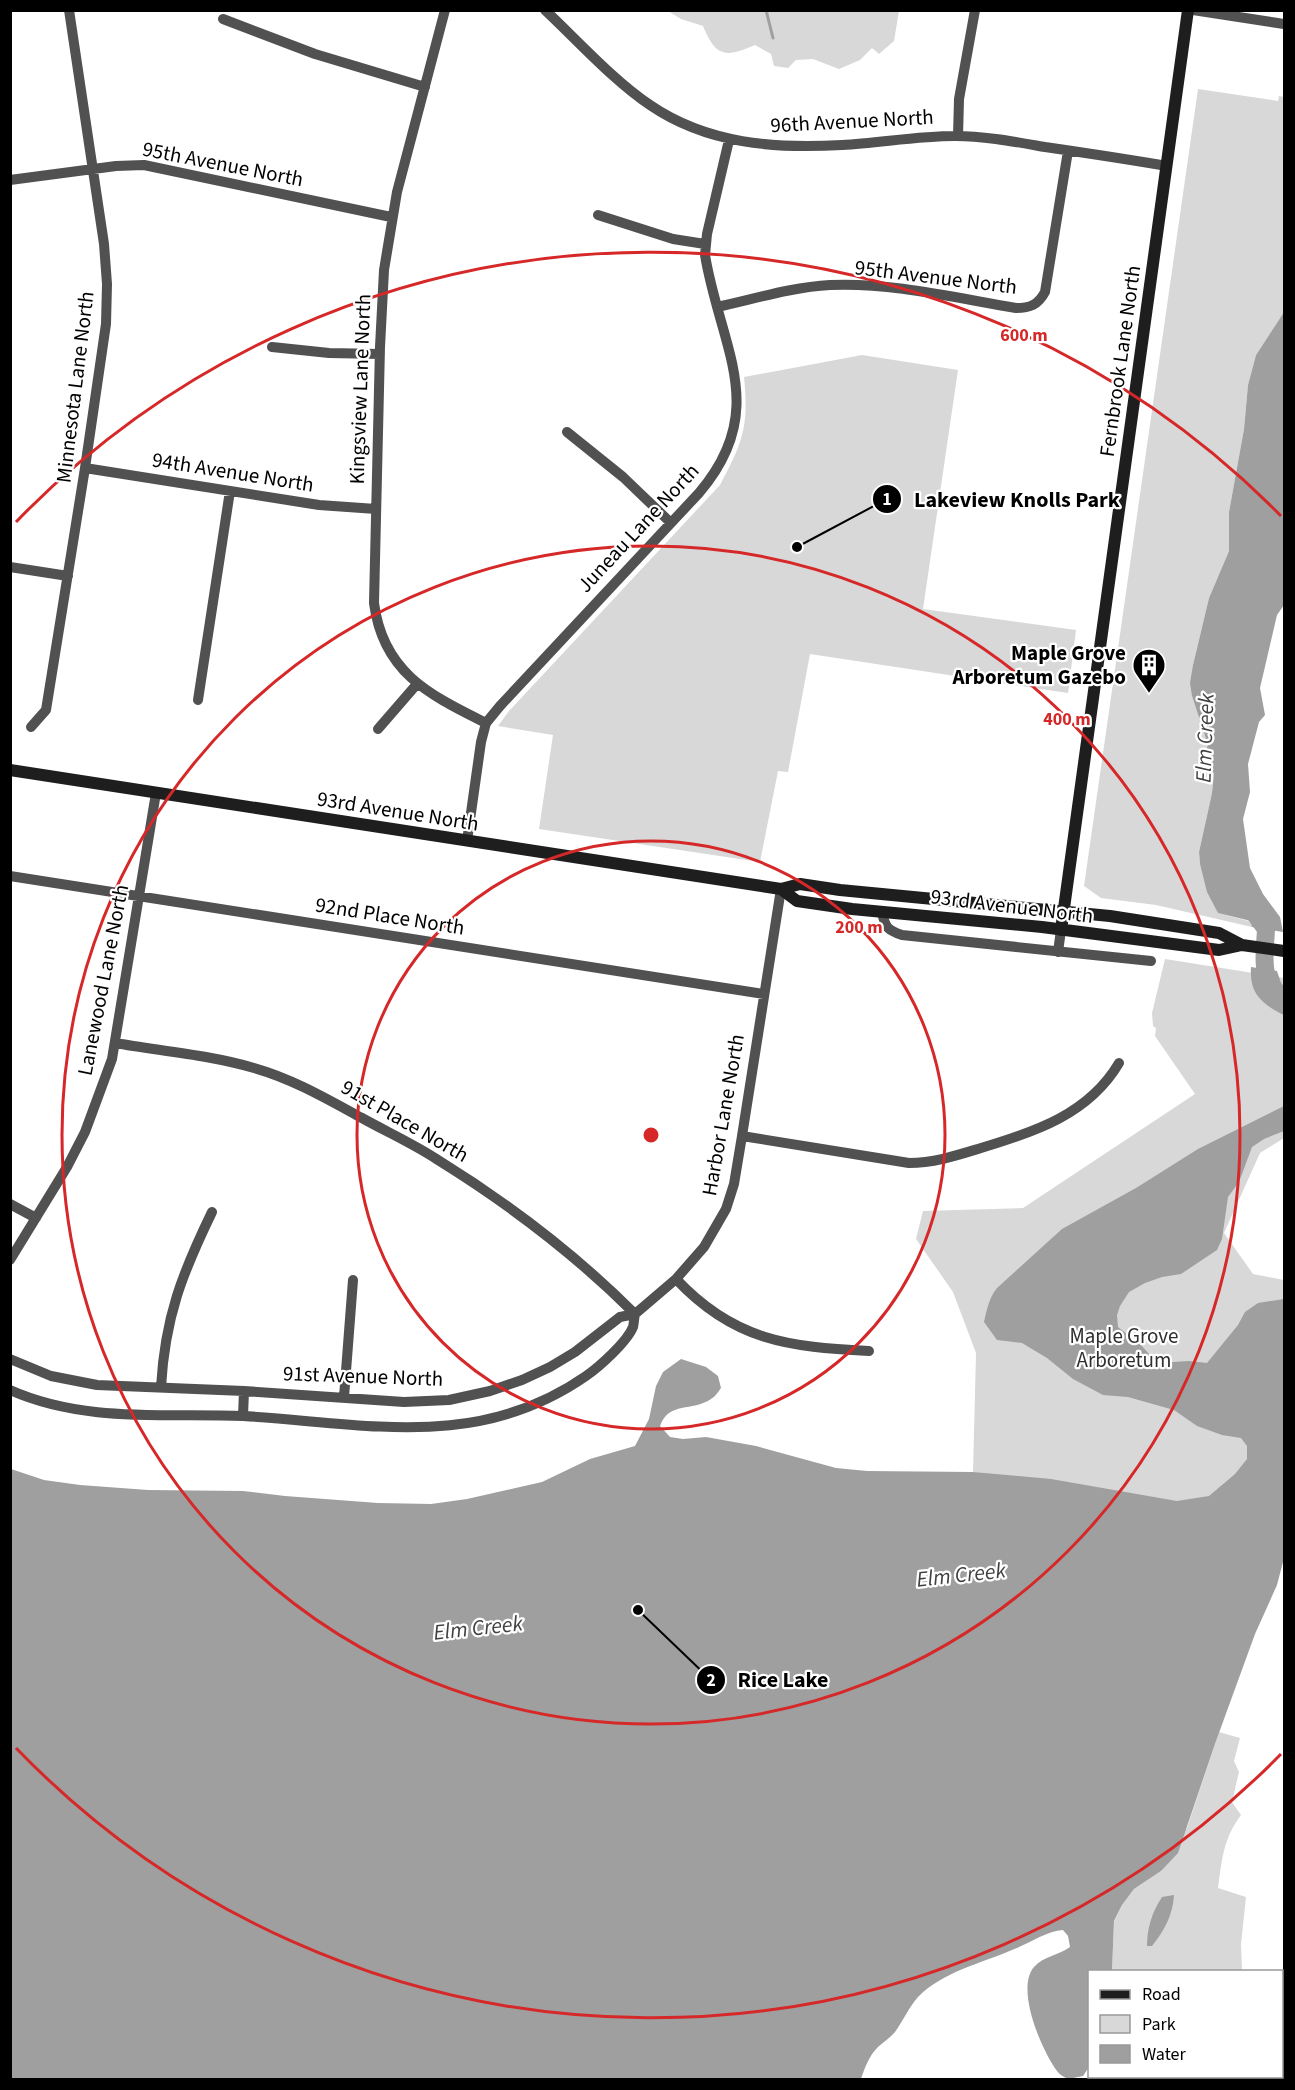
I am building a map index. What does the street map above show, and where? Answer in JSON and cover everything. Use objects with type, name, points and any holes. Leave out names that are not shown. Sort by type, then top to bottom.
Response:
[{"type":"main road","name":"Fernbrook Lane North","points":[[1061,930],[1167,166],[1191,10]]},
{"type":"main road","name":"93rd Avenue North","points":[[10,770],[781,889],[800,884],[840,890],[1064,911],[1219,933],[1242,945],[1284,951]]},
{"type":"main road","name":"93rd Avenue North","points":[[781,889],[797,901],[882,912],[1061,930],[1219,950],[1242,945]]},
{"type":"street","name":"Minnesota Lane North","points":[[31,727],[46,710],[86,468],[106,324],[107,284],[93,169],[69,10]]},
{"type":"street","name":"Kingsview Lane North","points":[[445,10],[391,217],[382,294],[374,591],[376,616],[381,635],[391,655],[405,673],[441,700],[486,723]]},
{"type":"street","name":"96th Avenue North","points":[[545,10],[629,89],[650,105],[688,126],[729,140],[798,147],[841,146],[958,136],[1167,166]]},
{"type":"street","points":[[958,136],[959,99],[975,10]]},
{"type":"street","points":[[1191,10],[1284,24]]},
{"type":"street","points":[[223,19],[315,54],[425,87]]},
{"type":"street","name":"Juneau Lane North","points":[[467,841],[481,742],[486,723],[713,477],[733,436],[737,416],[737,385],[707,267],[705,244],[729,140]]},
{"type":"street","name":"95th Avenue North","points":[[717,307],[797,289],[829,285],[890,288],[1016,308],[1035,305],[1045,292],[1068,151]]},
{"type":"street","name":"95th Avenue North","points":[[10,180],[144,165],[391,217]]},
{"type":"street","points":[[598,214],[673,239],[705,244]]},
{"type":"street","points":[[272,347],[329,353],[380,354]]},
{"type":"street","points":[[567,432],[623,477],[671,523]]},
{"type":"street","name":"94th Avenue North","points":[[86,468],[319,505],[376,509]]},
{"type":"street","points":[[198,700],[230,491]]},
{"type":"street","points":[[10,567],[68,576]]},
{"type":"street","points":[[378,729],[417,684]]},
{"type":"street","name":"Lanewood Lane North","points":[[10,1260],[85,1132],[106,1080],[115,1043],[156,792]]},
{"type":"street","name":"92nd Place North","points":[[10,876],[764,994]]},
{"type":"street","name":"Harbor Lane North","points":[[635,1314],[676,1279],[704,1247],[726,1209],[734,1184],[781,889]]},
{"type":"street","points":[[882,912],[885,926],[892,932],[902,935],[1151,961]]},
{"type":"street","points":[[1058,952],[1061,930]]},
{"type":"street","name":"91st Place North","points":[[115,1043],[253,1068],[282,1077],[315,1093],[430,1155],[477,1186],[579,1261],[635,1314]]},
{"type":"street","points":[[742,1136],[909,1163],[928,1162],[991,1145],[1053,1123],[1101,1089],[1119,1063]]},
{"type":"street","points":[[10,1204],[36,1218]]},
{"type":"street","points":[[161,1387],[164,1350],[179,1286],[212,1212]]},
{"type":"street","points":[[676,1279],[712,1312],[755,1335],[801,1346],[869,1351]]},
{"type":"street","points":[[344,1397],[353,1280]]},
{"type":"street","points":[[10,1390],[53,1405],[99,1413],[243,1416],[404,1428],[452,1426],[497,1417],[526,1407],[569,1387],[606,1359],[632,1328],[635,1314]]},
{"type":"street","name":"91st Avenue North","points":[[10,1359],[51,1376],[112,1387],[244,1390],[419,1402],[449,1400],[490,1391],[522,1380],[575,1352],[620,1317],[635,1314]]},
{"type":"street","points":[[243,1416],[244,1390]]},
{"type":"green space","points":[[668,11],[899,11],[894,41],[879,54],[872,48],[860,60],[839,69],[813,59],[796,60],[788,68],[774,66],[771,54],[755,45],[736,52],[723,52],[712,44],[703,26],[681,19]]},
{"type":"green space","points":[[1198,89],[1278,101],[1279,96],[1284,97],[1284,312],[1256,355],[1248,385],[1244,429],[1229,512],[1229,551],[1209,598],[1193,665],[1192,696],[1208,745],[1208,767],[1214,772],[1212,793],[1199,852],[1200,864],[1218,913],[1252,922],[1252,927],[1156,905],[1101,898],[1084,886]]},
{"type":"green space","points":[[862,355],[958,370],[923,609],[1076,630],[1068,693],[810,654],[788,772],[778,771],[760,862],[539,829],[553,735],[498,726],[509,711],[720,485],[739,445],[745,421],[744,377]]},
{"type":"green space","name":"Maple Grove Arboretum","points":[[1165,959],[1284,978],[1284,1138],[1260,1153],[1224,1233],[1253,1274],[1284,1280],[1284,1519],[1101,1495],[973,1472],[976,1353],[953,1292],[916,1239],[923,1211],[1023,1208],[1195,1094],[1155,1036],[1156,1028],[1153,1026],[1152,1013]]},
{"type":"green space","points":[[1219,1732],[1240,1738],[1234,1761],[1239,1772],[1232,1802],[1241,1815],[1227,1841],[1218,1888],[1246,1897],[1241,1944],[1242,1970],[1112,1970],[1114,1922],[1122,1905],[1134,1889],[1161,1871],[1187,1828]]},
{"type":"water","points":[[1284,312],[1284,605],[1277,615],[1260,688],[1265,715],[1259,722],[1248,764],[1250,792],[1243,819],[1250,868],[1263,894],[1280,917],[1283,932],[1252,927],[1251,921],[1218,913],[1207,892],[1199,852],[1214,773],[1202,760],[1208,745],[1190,683],[1209,598],[1229,551],[1229,512],[1244,429],[1248,385],[1256,355]]},
{"type":"water","points":[[1251,967],[1277,971],[1284,987],[1284,1015],[1269,1007],[1258,997],[1252,984]]},
{"type":"water","points":[[1284,1106],[1284,1131],[1252,1147],[1239,1182],[1228,1197],[1222,1239],[1217,1250],[1181,1274],[1162,1277],[1129,1292],[1117,1315],[1118,1327],[1141,1345],[1157,1363],[1189,1361],[1207,1363],[1238,1325],[1245,1312],[1258,1303],[1284,1299],[1284,1558],[1277,1585],[1255,1634],[1178,1853],[1161,1871],[1134,1889],[1122,1905],[1114,1921],[1112,1970],[1088,1970],[1088,2068],[1083,2076],[1068,2079],[1057,2071],[1051,2062],[1033,2020],[1027,1990],[1029,1977],[1034,1967],[1042,1960],[1070,1947],[1068,1936],[1063,1930],[1044,1935],[951,1974],[928,1988],[915,2001],[895,2032],[872,2054],[861,2079],[11,2079],[11,1469],[44,1480],[148,1490],[243,1491],[378,1503],[431,1504],[467,1499],[542,1482],[590,1459],[635,1446],[649,1419],[656,1386],[663,1372],[681,1359],[706,1367],[718,1376],[721,1388],[714,1397],[704,1403],[669,1413],[660,1426],[670,1437],[683,1439],[706,1437],[756,1446],[836,1468],[867,1471],[973,1472],[1051,1479],[1177,1501],[1209,1496],[1235,1474],[1247,1459],[1247,1446],[1241,1438],[1222,1435],[1197,1426],[1174,1410],[1128,1397],[1103,1395],[1073,1379],[1047,1358],[1022,1343],[997,1340],[984,1322],[990,1300],[997,1288],[1062,1229],[1136,1188],[1198,1149]]},
{"type":"water","points":[[1174,1895],[1170,1916],[1164,1929],[1152,1946],[1147,1946],[1149,1927],[1158,1903],[1162,1897]]},
{"type":"waterway","points":[[766,10],[773,38]]},
{"type":"waterway","name":"Elm Creek","points":[[1252,910],[1266,929],[1264,958],[1267,975],[1270,983],[1284,998]]},
{"type":"place","name":"Lakeview Knolls Park","points":[[797,547]]},
{"type":"place","name":"Maple Grove Arboretum Gazebo","points":[[1149,694]]},
{"type":"place","name":"Rice Lake","points":[[638,1610]]}]
